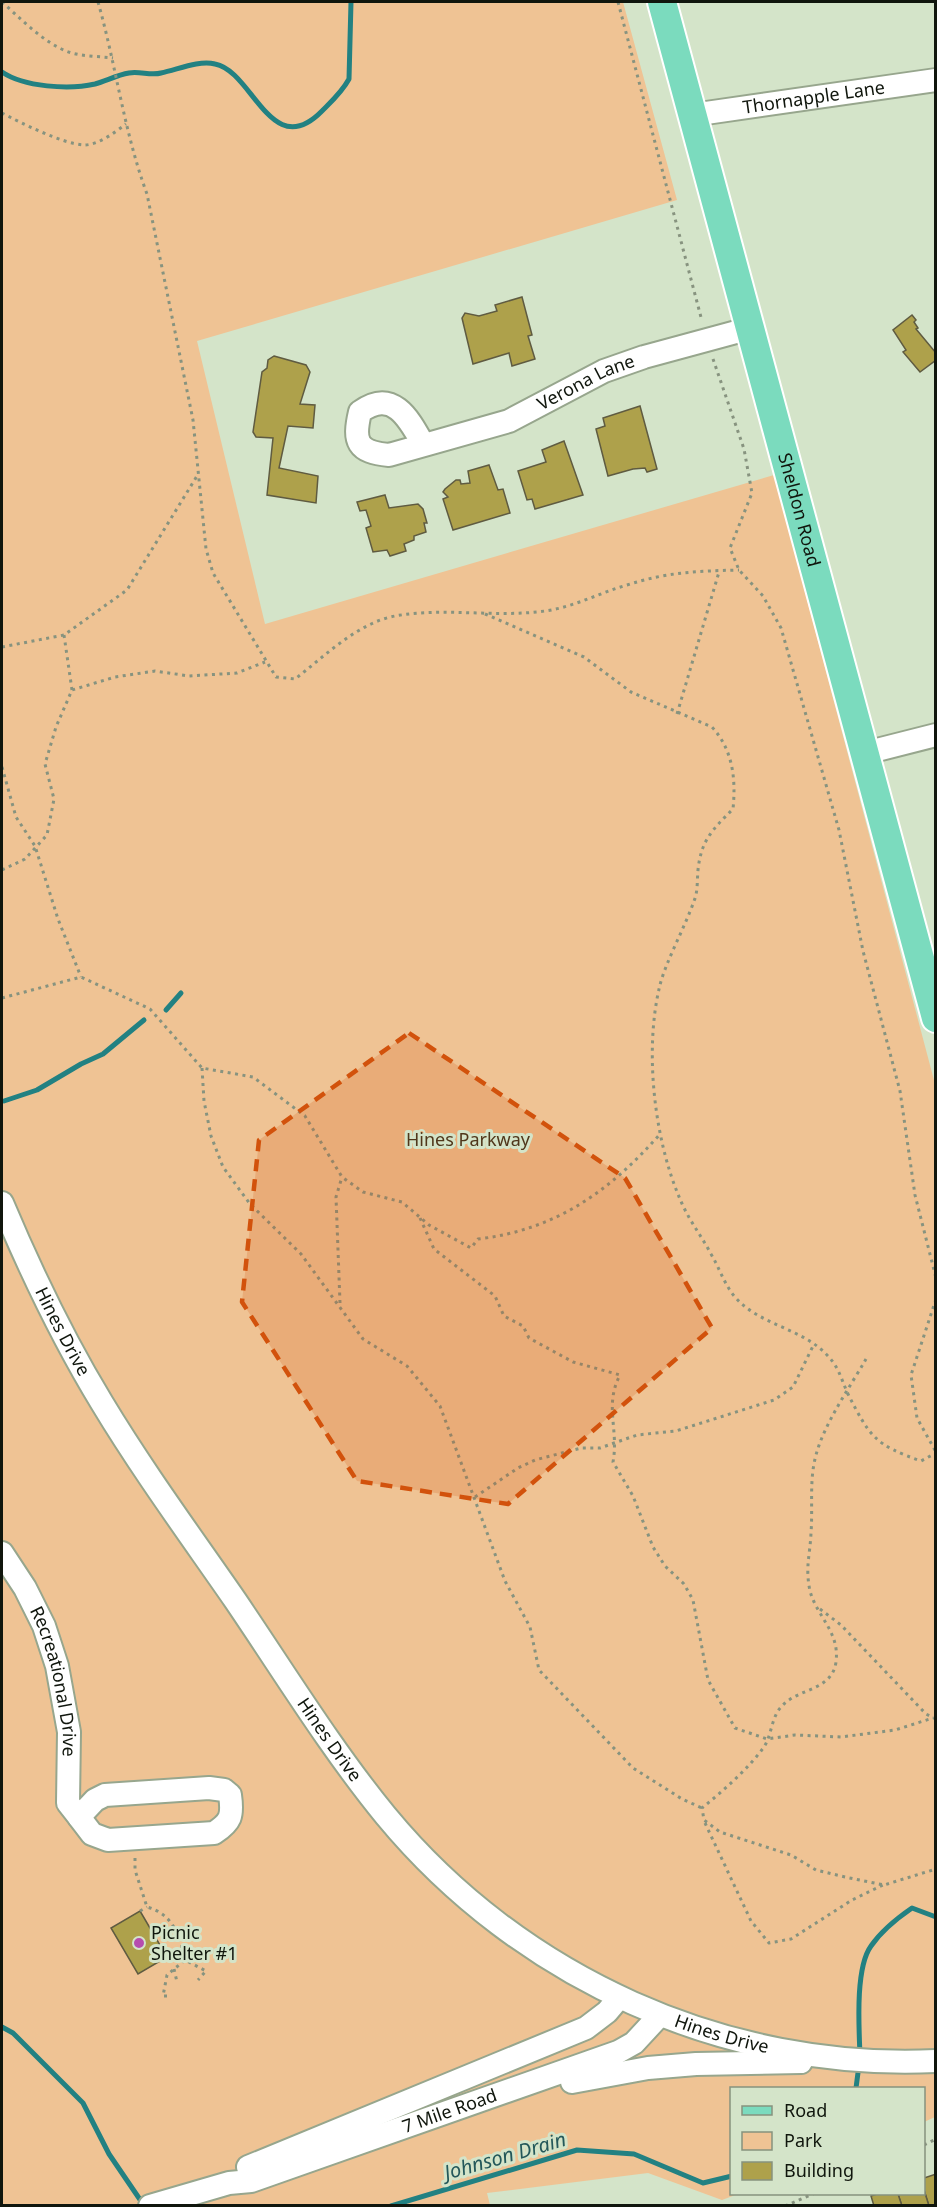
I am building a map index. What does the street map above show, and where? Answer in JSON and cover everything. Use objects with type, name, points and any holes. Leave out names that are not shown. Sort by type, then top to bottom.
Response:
[{"type":"main road","name":"Sheldon Road","points":[[662,2],[935,1013]]},
{"type":"street","name":"Thornapple Lane","points":[[692,115],[936,80]]},
{"type":"street","name":"Verona Lane","points":[[423,444],[509,420],[604,372],[644,357],[751,328]]},
{"type":"street","points":[[865,753],[936,735]]},
{"type":"street","name":"Hines Drive","points":[[2,1203],[29,1268],[68,1345],[103,1405],[386,1816],[417,1851],[481,1911],[546,1957],[618,1999],[659,2016],[728,2038],[841,2060]]},
{"type":"street","name":"Recreational Drive","points":[[2,1553],[25,1588],[44,1626],[57,1666],[69,1732],[68,1803],[79,1818],[92,1834],[108,1840],[214,1833],[227,1825],[232,1810],[231,1795],[224,1790],[209,1788],[105,1795],[94,1800],[79,1818]]},
{"type":"street","name":"7 Mile Road","points":[[229,2183],[244,2169],[586,2028],[602,2016],[618,1999]]},
{"type":"street","name":"7 Mile Road","points":[[159,2202],[229,2183],[251,2181],[618,2052],[634,2043],[659,2016]]},
{"type":"street","points":[[442,2114],[601,2075],[648,2068],[841,2060],[900,2063],[936,2061]]},
{"type":"path","points":[[2,2],[38,33],[66,51],[113,58]]},
{"type":"path","points":[[98,2],[152,217],[193,420],[206,549],[213,573],[276,677],[295,679],[362,629],[393,616],[544,611],[586,601],[626,585],[680,571],[739,570]]},
{"type":"path","points":[[618,2],[707,340],[744,449],[752,493],[730,548],[739,570],[764,596],[781,628],[839,830],[863,951],[900,1091],[915,1195],[936,1278]]},
{"type":"path","points":[[2,113],[47,134],[85,145],[108,136],[127,123]]},
{"type":"path","points":[[2,647],[64,635],[127,590],[198,474]]},
{"type":"path","points":[[677,714],[719,571]]},
{"type":"path","points":[[484,613],[584,657],[631,692],[677,714],[712,727],[721,737],[730,754],[735,787],[733,809],[708,834],[700,858],[696,897],[660,984],[651,1066],[661,1133],[679,1197],[724,1283],[737,1299],[759,1316],[814,1344],[838,1366],[848,1392],[869,1432],[877,1442],[921,1461],[936,1453],[916,1418],[912,1375],[936,1299]]},
{"type":"path","points":[[2,870],[26,859],[47,835],[54,799],[45,764],[56,727],[72,690],[64,635]]},
{"type":"path","points":[[72,690],[115,676],[155,672],[189,676],[237,673],[266,661]]},
{"type":"path","points":[[2,767],[16,817],[35,846],[58,919],[81,977]]},
{"type":"path","points":[[2,998],[81,977],[150,1009],[202,1068],[211,1136],[223,1167],[250,1204],[301,1254],[340,1304],[363,1339],[407,1366],[440,1406],[505,1581],[530,1627],[538,1670],[633,1768],[702,1808]]},
{"type":"path","points":[[202,1068],[253,1077],[304,1116],[315,1138],[342,1177],[363,1192],[402,1202],[429,1225],[471,1248],[478,1239],[509,1236],[554,1219],[600,1194],[639,1158],[661,1133]]},
{"type":"path","points":[[340,1304],[336,1197],[342,1177]]},
{"type":"path","points":[[420,1218],[434,1249],[495,1296],[504,1316],[523,1326],[529,1338],[573,1362],[620,1375],[612,1391],[617,1443],[614,1462],[633,1496],[653,1547],[665,1566],[684,1584],[693,1600],[708,1680],[735,1728],[767,1739],[795,1735],[841,1737],[896,1730],[934,1718]]},
{"type":"path","points":[[474,1497],[518,1468],[535,1460],[567,1450],[617,1443],[637,1435],[676,1431],[774,1400],[794,1387],[814,1344]]},
{"type":"path","points":[[702,1808],[726,1788],[765,1745],[783,1705],[822,1684],[831,1676],[836,1663],[836,1644],[830,1626],[811,1594],[806,1568],[811,1542],[813,1473],[823,1437],[866,1359]]},
{"type":"path","points":[[817,1606],[851,1636],[926,1714],[934,1718]]},
{"type":"path","points":[[702,1808],[704,1820],[751,1921],[769,1943],[791,1939],[852,1900],[884,1885],[936,1869]]},
{"type":"path","points":[[704,1820],[720,1832],[791,1855],[816,1870],[884,1885]]},
{"type":"path","points":[[133,1838],[135,1870],[147,1907],[166,1917],[176,1928],[185,1959],[206,1971],[198,1980]]},
{"type":"path","points":[[140,1911],[147,1907]]},
{"type":"path","points":[[167,1957],[183,1948]]},
{"type":"path","points":[[167,1996],[163,1996],[164,1983],[185,1959]]},
{"type":"path","points":[[174,1969],[177,1982]]},
{"type":"path","points":[[785,2205],[808,2195]]},
{"type":"highlighted area","points":[[409,1033],[625,1178],[712,1328],[508,1504],[357,1481],[242,1302],[259,1140]]},
{"type":"green space","name":"Hines Parkway","points":[[2,2],[623,2],[677,200],[197,341],[265,624],[774,475],[935,1084],[935,2117],[925,2122],[925,2087],[730,2087],[730,2195],[735,2195],[722,2200],[648,2173],[487,2193],[490,2205],[2,2206]]},
{"type":"building","points":[[522,297],[532,335],[528,336],[535,359],[512,366],[509,353],[473,364],[462,318],[465,313],[479,316],[497,311],[495,305]]},
{"type":"building","points":[[912,315],[916,320],[914,322],[918,328],[916,329],[936,353],[936,360],[920,372],[903,352],[906,350],[893,330]]},
{"type":"building","points":[[274,356],[306,365],[310,372],[300,404],[315,405],[313,428],[288,426],[279,468],[318,476],[316,503],[267,495],[273,438],[256,437],[253,432],[262,372],[267,368],[268,360]]},
{"type":"building","points":[[640,406],[657,469],[647,472],[645,468],[633,469],[608,476],[596,429],[605,426],[603,418]]},
{"type":"building","points":[[564,441],[583,495],[535,509],[532,499],[527,500],[518,471],[546,462],[542,450]]},
{"type":"building","points":[[489,465],[498,490],[503,489],[510,513],[453,530],[443,499],[448,497],[443,492],[456,480],[460,480],[461,484],[470,483],[468,471]]},
{"type":"building","points":[[385,495],[389,508],[418,504],[423,509],[427,523],[424,523],[426,532],[414,536],[414,540],[404,544],[406,551],[390,556],[387,550],[373,552],[366,528],[371,526],[366,510],[360,511],[357,502]]},
{"type":"building","name":"Picnic Shelter #1","points":[[140,1911],[167,1957],[138,1974],[111,1928]]},
{"type":"building","points":[[936,2174],[936,2206],[929,2206],[925,2193],[925,2178]]},
{"type":"building","points":[[925,2193],[929,2206],[902,2206],[898,2195]]},
{"type":"building","points":[[898,2195],[902,2206],[874,2206],[871,2196]]},
{"type":"waterway","points":[[2,72],[34,84],[73,87],[95,84],[129,73],[157,74],[195,64],[215,64],[228,70],[241,82],[276,121],[289,127],[304,124],[322,111],[349,79],[351,2]]},
{"type":"waterway","points":[[166,1010],[181,993]]},
{"type":"waterway","points":[[4,1101],[37,1090],[103,1054],[144,1020]]},
{"type":"waterway","name":"Johnson Drain","points":[[860,2055],[860,1983],[862,1969],[871,1946],[890,1925],[912,1908],[936,1917]]},
{"type":"waterway","points":[[2,2027],[13,2033],[83,2103],[109,2154],[143,2204]]},
{"type":"waterway","name":"Johnson Drain","points":[[856,2087],[859,2065]]},
{"type":"waterway","name":"Johnson Drain","points":[[391,2206],[577,2150],[634,2154],[703,2183],[730,2176]]},
{"type":"place","name":"Picnic Shelter #1","points":[[139,1943]]}]
